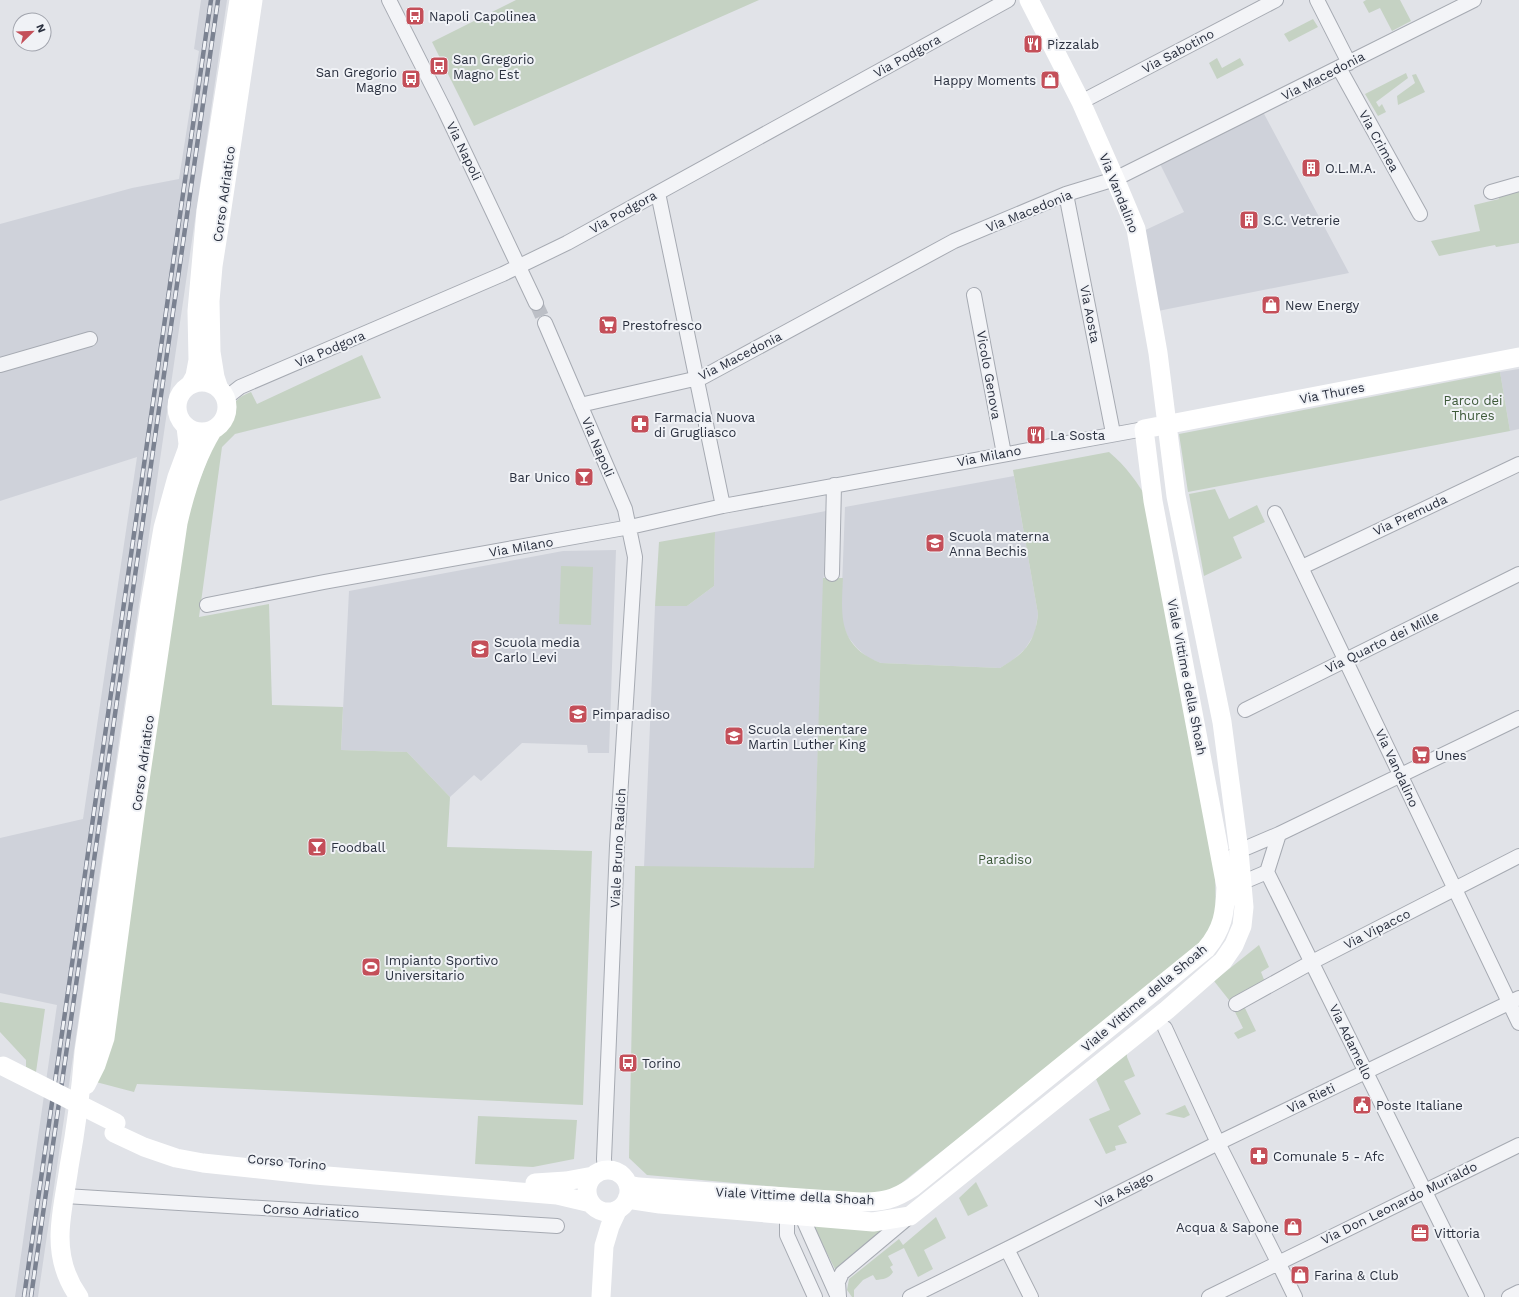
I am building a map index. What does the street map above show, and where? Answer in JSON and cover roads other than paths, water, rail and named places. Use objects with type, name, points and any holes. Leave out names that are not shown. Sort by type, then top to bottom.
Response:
[{"type":"street","name":"Corso Adriatico","points":[[128,804],[163,528],[175,483],[187,450],[188,436],[186,427],[179,418],[177,407],[181,393],[190,385],[195,376],[198,360],[197,311],[205,217],[238,0]]},
{"type":"street","name":"Corso Adriatico","points":[[79,1297],[64,1268],[60,1236],[81,1096],[84,1052],[178,522],[191,478],[206,440],[212,431],[222,423],[228,411],[215,377],[211,352],[210,300],[213,266],[253,0]]},
{"type":"street","name":"Via Napoli","points":[[389,0],[520,267],[536,303]]},
{"type":"street","name":"Via Podgora","points":[[222,393],[240,387],[520,267],[567,243],[1008,0]]},
{"type":"street","name":"Via Vandalino","points":[[1029,0],[1081,102],[1136,229],[1158,353],[1167,425]]},
{"type":"street","name":"Via Sabotino","points":[[1081,102],[1276,0]]},
{"type":"street","name":"Via Crimea","points":[[1317,0],[1344,65],[1420,214]]},
{"type":"street","name":"Via Macedonia","points":[[580,405],[697,380],[954,241],[1066,194],[1115,179],[1474,0]]},
{"type":"street","points":[[1491,192],[1519,184]]},
{"type":"street","points":[[658,193],[722,506]]},
{"type":"street","name":"Via Aosta","points":[[1066,194],[1113,433]]},
{"type":"street","name":"Vicolo Genova","points":[[974,295],[1004,454]]},
{"type":"street","name":"Via Napoli","points":[[545,323],[626,509],[630,527]]},
{"type":"street","points":[[0,365],[90,339]]},
{"type":"street","name":"Via Thures","points":[[1144,428],[1167,425],[1519,357]]},
{"type":"street","points":[[190,385],[197,382],[206,382],[214,385],[222,393]]},
{"type":"street","name":"Viale Vittime della Shoah","points":[[838,1297],[838,1282],[842,1272],[1156,1019],[1223,961],[1234,945],[1242,926],[1244,907],[1239,851],[1222,725],[1176,496],[1167,425]]},
{"type":"street","points":[[186,427],[199,433],[212,431]]},
{"type":"street","name":"Viale Vittime della Shoah","points":[[624,1198],[660,1204],[759,1213],[796,1206],[878,1202],[890,1200],[913,1187],[1206,949],[1216,937],[1222,924],[1226,904],[1226,887],[1223,865],[1153,501],[1144,428]]},
{"type":"street","name":"Via Milano","points":[[208,605],[324,582],[630,527],[722,506],[1144,428]]},
{"type":"street","name":"Via Premuda","points":[[1302,567],[1519,464]]},
{"type":"street","points":[[832,574],[834,485]]},
{"type":"street","name":"Via Vandalino","points":[[1275,513],[1455,888],[1514,1000],[1519,1023]]},
{"type":"street","name":"Viale Bruno Radich","points":[[599,1173],[604,1159],[617,846],[635,556],[630,527]]},
{"type":"street","name":"Via Quarto dei Mille","points":[[1245,710],[1519,574]]},
{"type":"street","points":[[1279,834],[1267,872],[1241,883],[1223,865],[1239,851],[1279,834],[1519,718]]},
{"type":"street","points":[[1197,730],[1222,725]]},
{"type":"street","name":"Via Vipacco","points":[[1236,1004],[1312,962],[1519,856]]},
{"type":"street","name":"Via Adamello","points":[[1267,872],[1476,1297]]},
{"type":"street","name":"Via Rieti","points":[[1218,1143],[1514,1000]]},
{"type":"street","points":[[1165,1028],[1218,1143],[1295,1297]]},
{"type":"street","name":"Corso Torino","points":[[2,1071],[115,1128],[144,1147],[176,1158],[203,1163],[308,1174],[558,1195],[593,1206]]},
{"type":"street","name":"Corso Torino","points":[[115,1128],[188,1150],[215,1155],[392,1172],[523,1182],[566,1182],[599,1173]]},
{"type":"street","name":"Via Asiago","points":[[910,1297],[1007,1250],[1218,1143]]},
{"type":"street","name":"Via Don Leonardo Murialdo","points":[[1278,1262],[1519,1145]]},
{"type":"street","points":[[601,1297],[604,1246],[610,1226],[624,1198],[624,1177],[616,1171],[599,1173],[588,1185],[587,1193],[593,1206],[604,1246]]},
{"type":"street","name":"Viale Vittime della Shoah","points":[[624,1198],[639,1187],[796,1206],[873,1222],[910,1216]]},
{"type":"street","name":"Corso Adriatico","points":[[65,1196],[558,1226]]},
{"type":"street","points":[[593,1206],[601,1212],[609,1212],[624,1198]]},
{"type":"street","points":[[789,1241],[786,1228],[796,1206]]},
{"type":"street","points":[[796,1206],[838,1297]]},
{"type":"street","points":[[759,1213],[778,1226],[789,1241],[815,1297]]},
{"type":"street","points":[[1007,1250],[1031,1297]]},
{"type":"street","points":[[1209,1297],[1278,1262]]},
{"type":"street","points":[[1509,1297],[1519,1292]]},
{"type":"tunnel","points":[[536,303],[545,323]]},
{"type":"railway","points":[[24,1297],[211,0]]},
{"type":"railway","points":[[31,1297],[218,0]]},
{"type":"place","name":"Napoli Capolinea","points":[[415,16]]},
{"type":"place","name":"Pizzalab","points":[[1033,44]]},
{"type":"place","name":"San Gregorio Magno Est","points":[[439,66]]},
{"type":"place","name":"San Gregorio Magno","points":[[411,79]]},
{"type":"place","name":"Happy Moments","points":[[1050,80]]},
{"type":"place","name":"O.L.M.A.","points":[[1311,168]]},
{"type":"place","name":"S.C. Vetrerie","points":[[1249,220]]},
{"type":"place","name":"New Energy","points":[[1271,305]]},
{"type":"place","name":"Prestofresco","points":[[608,325]]},
{"type":"place","name":"Farmacia Nuova di Grugliasco","points":[[640,424]]},
{"type":"place","name":"La Sosta","points":[[1036,435]]},
{"type":"place","name":"Bar Unico","points":[[584,477]]},
{"type":"place","name":"Scuola materna Anna Bechis","points":[[935,543]]},
{"type":"place","name":"Scuola media Carlo Levi","points":[[480,649]]},
{"type":"place","name":"Pimparadiso","points":[[578,714]]},
{"type":"place","name":"Scuola elementare Martin Luther King","points":[[734,736]]},
{"type":"place","name":"Unes","points":[[1421,755]]},
{"type":"place","name":"Foodball","points":[[317,847]]},
{"type":"place","name":"Impianto Sportivo Universitario","points":[[371,967]]},
{"type":"place","name":"Torino","points":[[628,1063]]},
{"type":"place","name":"Poste Italiane","points":[[1362,1105]]},
{"type":"place","name":"Comunale 5 - Afc","points":[[1259,1156]]},
{"type":"place","name":"Acqua & Sapone","points":[[1293,1227]]},
{"type":"place","name":"Vittoria","points":[[1420,1233]]},
{"type":"place","name":"Farina & Club","points":[[1300,1275]]},
{"type":"park label","name":"Parco dei Thures","points":[[1473,408]]},
{"type":"park label","name":"Paradiso","points":[[1005,859]]}]
